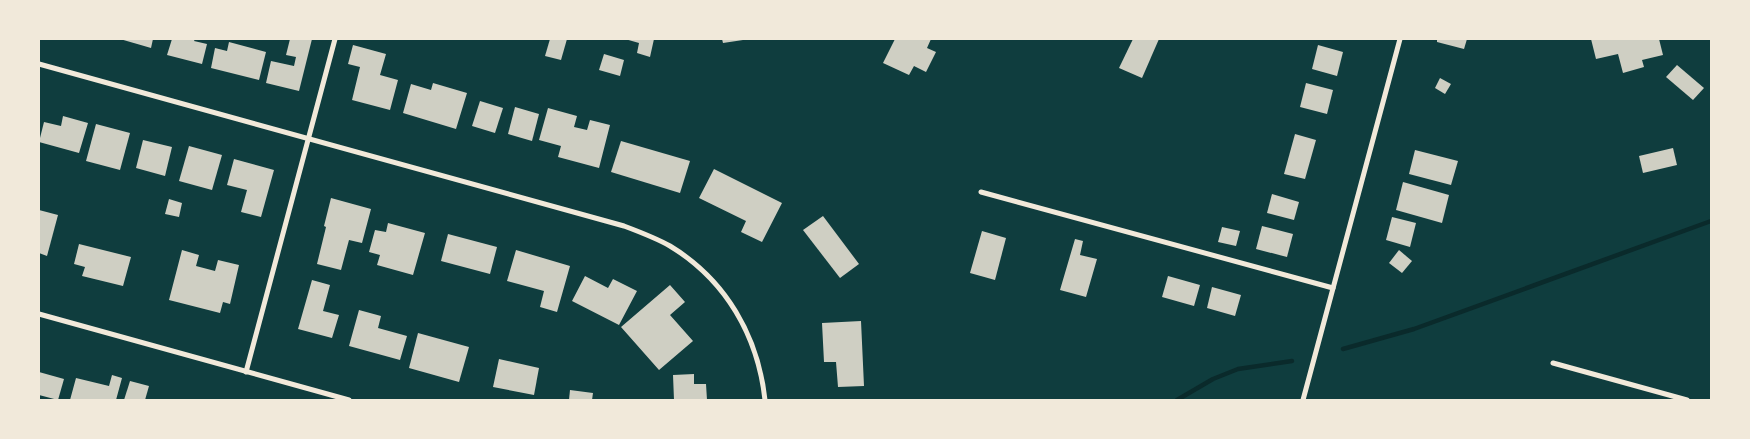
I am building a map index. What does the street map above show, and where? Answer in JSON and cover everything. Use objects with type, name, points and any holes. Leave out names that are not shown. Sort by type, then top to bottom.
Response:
[{"type":"street","points":[[246,372],[335,39]]},
{"type":"street","points":[[1303,400],[1400,39]]},
{"type":"street","points":[[39,64],[624,226],[656,239],[696,265],[719,287],[737,313],[750,340],[762,376],[765,400]]},
{"type":"street","points":[[981,192],[1333,288]]},
{"type":"street","points":[[39,314],[349,400]]},
{"type":"street","points":[[1553,363],[1687,400]]},
{"type":"building","points":[[120,39],[153,39],[151,48]]},
{"type":"building","points":[[172,39],[195,39],[194,41],[207,44],[202,64],[167,55]]},
{"type":"building","points":[[290,39],[312,39],[299,91],[266,83],[271,61],[294,66],[296,57],[286,55]]},
{"type":"building","points":[[550,39],[567,39],[561,60],[545,56]]},
{"type":"building","points":[[625,39],[654,39],[650,57],[637,53],[639,43]]},
{"type":"building","points":[[722,39],[743,39],[743,40],[723,43]]},
{"type":"building","points":[[895,39],[931,39],[927,48],[936,52],[926,72],[914,66],[909,75],[883,63]]},
{"type":"building","points":[[1133,39],[1159,39],[1142,78],[1119,68]]},
{"type":"building","points":[[1437,39],[1467,39],[1464,49],[1437,42]]},
{"type":"building","points":[[1591,39],[1659,39],[1663,55],[1642,60],[1644,67],[1623,73],[1618,54],[1596,59]]},
{"type":"building","points":[[229,42],[266,52],[259,80],[211,68],[215,48],[227,51]]},
{"type":"building","points":[[353,45],[386,54],[380,75],[398,80],[390,110],[352,100],[360,67],[348,64]]},
{"type":"building","points":[[1318,45],[1343,52],[1337,76],[1312,69]]},
{"type":"building","points":[[604,54],[624,60],[620,76],[599,70]]},
{"type":"building","points":[[1677,65],[1704,88],[1693,100],[1666,77]]},
{"type":"building","points":[[1440,78],[1451,84],[1445,94],[1435,88]]},
{"type":"building","points":[[433,83],[467,93],[456,129],[403,113],[411,84],[431,90]]},
{"type":"building","points":[[1306,83],[1333,90],[1327,114],[1300,107]]},
{"type":"building","points":[[480,101],[503,108],[495,133],[472,126]]},
{"type":"building","points":[[515,107],[539,114],[532,141],[508,134]]},
{"type":"building","points":[[548,108],[577,116],[574,127],[587,130],[590,120],[610,125],[599,168],[558,157],[561,146],[539,140]]},
{"type":"building","points":[[63,116],[88,123],[79,153],[39,142],[44,122],[61,126]]},
{"type":"building","points":[[96,124],[130,133],[120,170],[86,161]]},
{"type":"building","points":[[1295,134],[1316,140],[1305,179],[1284,174]]},
{"type":"building","points":[[143,140],[172,147],[165,176],[136,168]]},
{"type":"building","points":[[621,141],[690,161],[680,193],[611,172]]},
{"type":"building","points":[[189,146],[222,155],[212,190],[179,181]]},
{"type":"building","points":[[1673,148],[1677,165],[1643,173],[1639,156]]},
{"type":"building","points":[[1415,150],[1458,161],[1451,185],[1409,174]]},
{"type":"building","points":[[234,159],[274,170],[261,217],[241,212],[247,190],[227,185]]},
{"type":"building","points":[[714,169],[782,203],[762,242],[741,232],[746,221],[699,198]]},
{"type":"building","points":[[1403,182],[1449,195],[1442,223],[1396,210]]},
{"type":"building","points":[[1272,194],[1299,202],[1294,220],[1267,213]]},
{"type":"building","points":[[331,198],[371,209],[362,243],[349,240],[341,270],[317,264]]},
{"type":"building","points":[[169,199],[182,203],[179,217],[165,214]]},
{"type":"building","points":[[39,210],[58,215],[47,256],[39,253]]},
{"type":"building","points":[[823,216],[859,264],[840,278],[803,230]]},
{"type":"building","points":[[1392,217],[1416,223],[1410,247],[1386,240]]},
{"type":"building","points":[[388,223],[425,233],[413,275],[377,265],[380,255],[369,252],[375,230],[386,232]]},
{"type":"building","points":[[1262,226],[1293,234],[1287,257],[1256,249]]},
{"type":"building","points":[[1222,227],[1240,231],[1236,246],[1218,242]]},
{"type":"building","points":[[982,231],[1006,238],[995,280],[970,273]]},
{"type":"building","points":[[448,234],[497,247],[490,274],[441,261]]},
{"type":"building","points":[[1075,239],[1083,241],[1080,255],[1097,259],[1086,297],[1060,290]]},
{"type":"building","points":[[79,244],[131,257],[123,286],[82,276],[85,267],[74,264]]},
{"type":"building","points":[[182,250],[199,255],[196,266],[215,271],[218,260],[239,265],[230,304],[223,302],[220,313],[169,300]]},
{"type":"building","points":[[516,250],[570,266],[557,312],[540,307],[544,291],[507,281]]},
{"type":"building","points":[[1399,250],[1412,261],[1402,273],[1389,263]]},
{"type":"building","points":[[585,276],[608,288],[613,279],[637,291],[619,325],[572,301]]},
{"type":"building","points":[[1168,276],[1200,285],[1194,306],[1162,297]]},
{"type":"building","points":[[312,280],[330,285],[323,311],[339,315],[332,338],[298,329]]},
{"type":"building","points":[[670,285],[685,302],[670,315],[693,341],[659,370],[621,327]]},
{"type":"building","points":[[1212,287],[1241,295],[1235,316],[1207,308]]},
{"type":"building","points":[[359,310],[381,316],[378,328],[407,336],[400,360],[349,346]]},
{"type":"building","points":[[861,321],[864,386],[838,387],[836,362],[824,362],[822,323]]},
{"type":"building","points":[[418,333],[469,347],[459,382],[409,368]]},
{"type":"building","points":[[499,359],[539,368],[534,395],[493,387]]},
{"type":"building","points":[[39,372],[64,379],[58,400],[39,395]]},
{"type":"building","points":[[694,374],[694,384],[706,384],[707,400],[674,400],[673,375]]},
{"type":"building","points":[[112,375],[122,378],[116,400],[70,400],[76,378],[109,386]]},
{"type":"building","points":[[130,381],[149,386],[145,400],[124,400]]},
{"type":"building","points":[[570,390],[593,393],[592,400],[569,400]]},
{"type":"waterway","points":[[1343,349],[1414,329],[1711,221]]},
{"type":"waterway","points":[[1177,400],[1213,379],[1238,369],[1292,361]]}]
